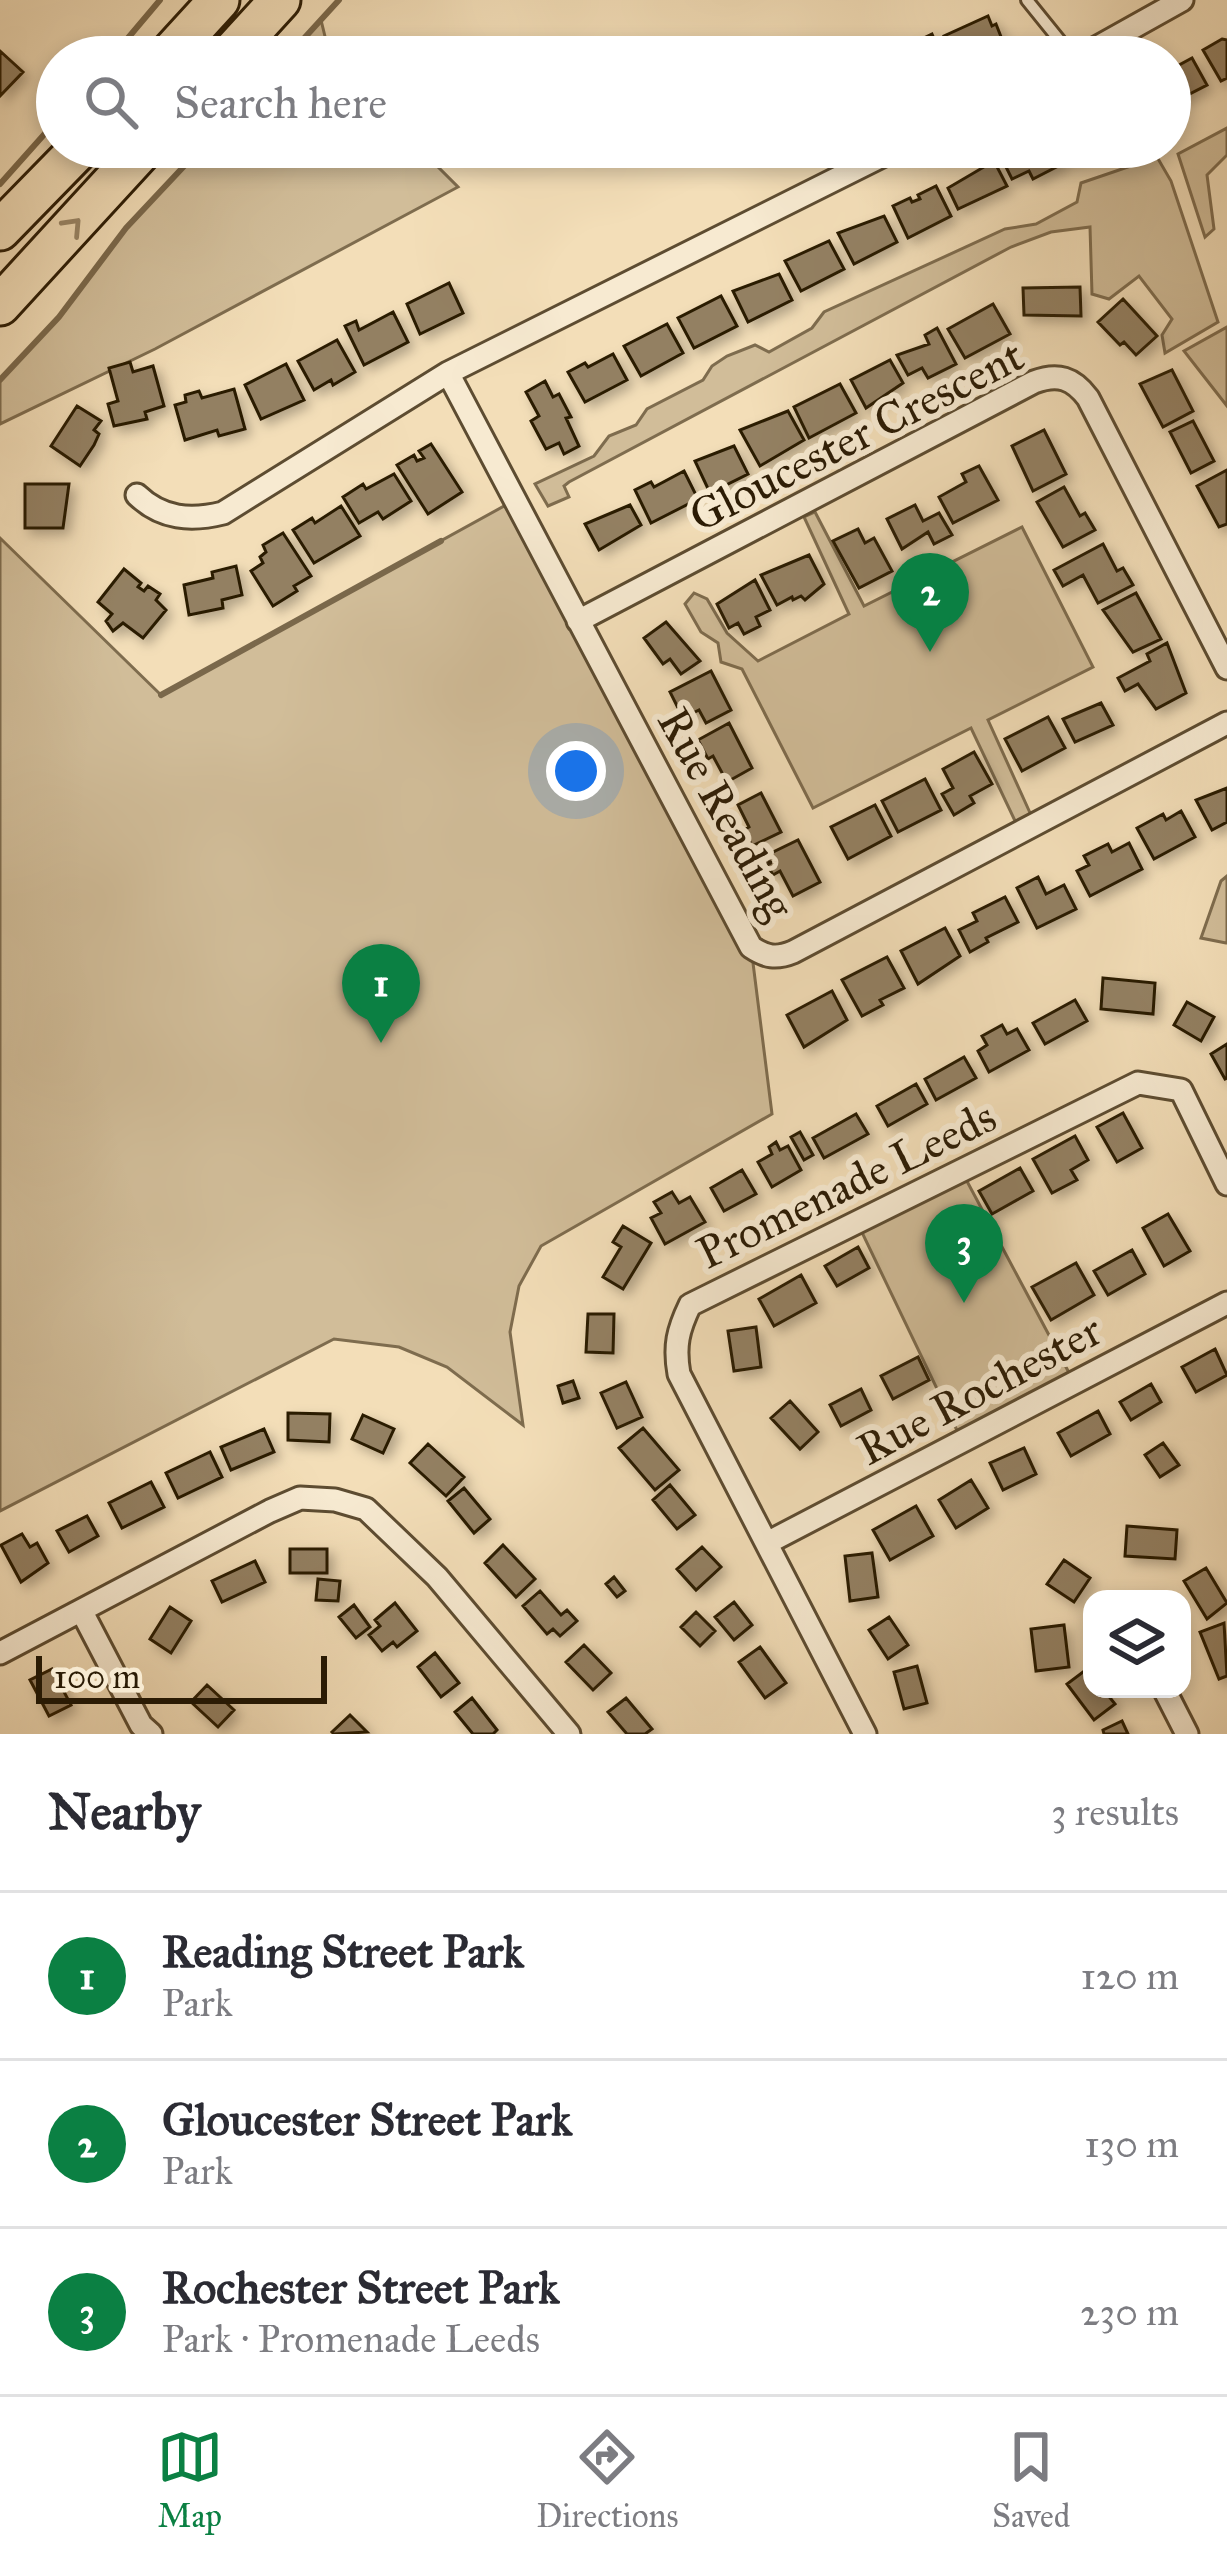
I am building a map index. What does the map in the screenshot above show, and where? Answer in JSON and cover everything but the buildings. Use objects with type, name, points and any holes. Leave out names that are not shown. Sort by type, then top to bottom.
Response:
[{"type":"highway","points":[[186,36],[219,0]]},
{"type":"highway","points":[[247,36],[280,0]]},
{"type":"highway","points":[[0,230],[61,168]]},
{"type":"highway","points":[[0,304],[126,168]]},
{"type":"street","points":[[1115,36],[1182,0]]},
{"type":"street","points":[[137,495],[172,516],[198,520],[223,513],[448,373],[858,168]]},
{"type":"street","name":"Rue Reading","points":[[448,373],[751,946],[764,955],[793,952],[1227,723]]},
{"type":"street","name":"Gloucester Crescent","points":[[578,621],[1034,382],[1066,378],[1088,398],[1227,668]]},
{"type":"street","name":"Promenade Leeds","points":[[865,1734],[679,1374],[677,1331],[690,1305],[1138,1082],[1181,1090],[1227,1184]]},
{"type":"street","name":"Rue Rochester","points":[[767,1543],[1227,1303]]},
{"type":"street","points":[[0,1653],[269,1511],[300,1498],[335,1500],[366,1509],[436,1577],[569,1734]]},
{"type":"street","points":[[82,1612],[141,1725],[151,1734]]},
{"type":"street","points":[[1169,1698],[1187,1734]]},
{"type":"lane","points":[[1027,0],[1058,36]]},
{"type":"shaded area","points":[[321,20],[325,36],[306,36]]},
{"type":"shaded area","points":[[1227,128],[1227,155],[1207,175],[1214,229],[1205,237],[1183,168],[1191,168],[1191,147]]},
{"type":"shaded area","points":[[182,168],[439,168],[458,187],[155,349],[0,424],[0,380],[59,317],[126,228]]},
{"type":"shaded area","points":[[1125,168],[1163,168],[1218,322],[1165,353],[1162,335],[1172,319],[1139,276],[1109,299],[1092,294],[1090,227],[1051,232],[1011,247],[569,482],[564,486],[569,497],[548,506],[535,484],[594,456],[609,436],[636,425],[647,409],[703,380],[727,356],[755,345],[769,352],[812,328],[824,312],[1005,229],[1036,224],[1077,202],[1081,183]]},
{"type":"shaded area","points":[[1227,327],[1227,406],[1184,351]]},
{"type":"shaded area","points":[[515,500],[751,947],[772,1114],[541,1246],[519,1286],[510,1332],[523,1425],[447,1367],[399,1347],[334,1339],[0,1511],[0,538],[161,695]]},
{"type":"shaded area","points":[[815,512],[864,606],[1022,527],[1093,667],[988,720],[1031,815],[1016,823],[971,728],[813,808],[742,669],[721,662],[718,643],[701,632],[685,604],[694,593],[707,599],[727,633],[758,661],[849,614],[804,517]]},
{"type":"shaded area","points":[[1227,876],[1227,943],[1201,938],[1221,881]]},
{"type":"shaded area","points":[[961,1170],[1075,1384],[963,1443],[857,1222]]},
{"type":"waterway","points":[[130,36],[160,0]]},
{"type":"waterway","points":[[306,36],[339,0]]},
{"type":"waterway","points":[[0,184],[36,144]]},
{"type":"waterway","points":[[0,380],[59,317],[126,228],[182,168]]},
{"type":"waterway","points":[[161,695],[441,541]]},
{"type":"place","name":"Gloucester Street Park","points":[[930,652]]},
{"type":"place","name":"Reading Street Park","points":[[381,1043]]},
{"type":"place","name":"Rochester Street Park","points":[[964,1303]]}]
